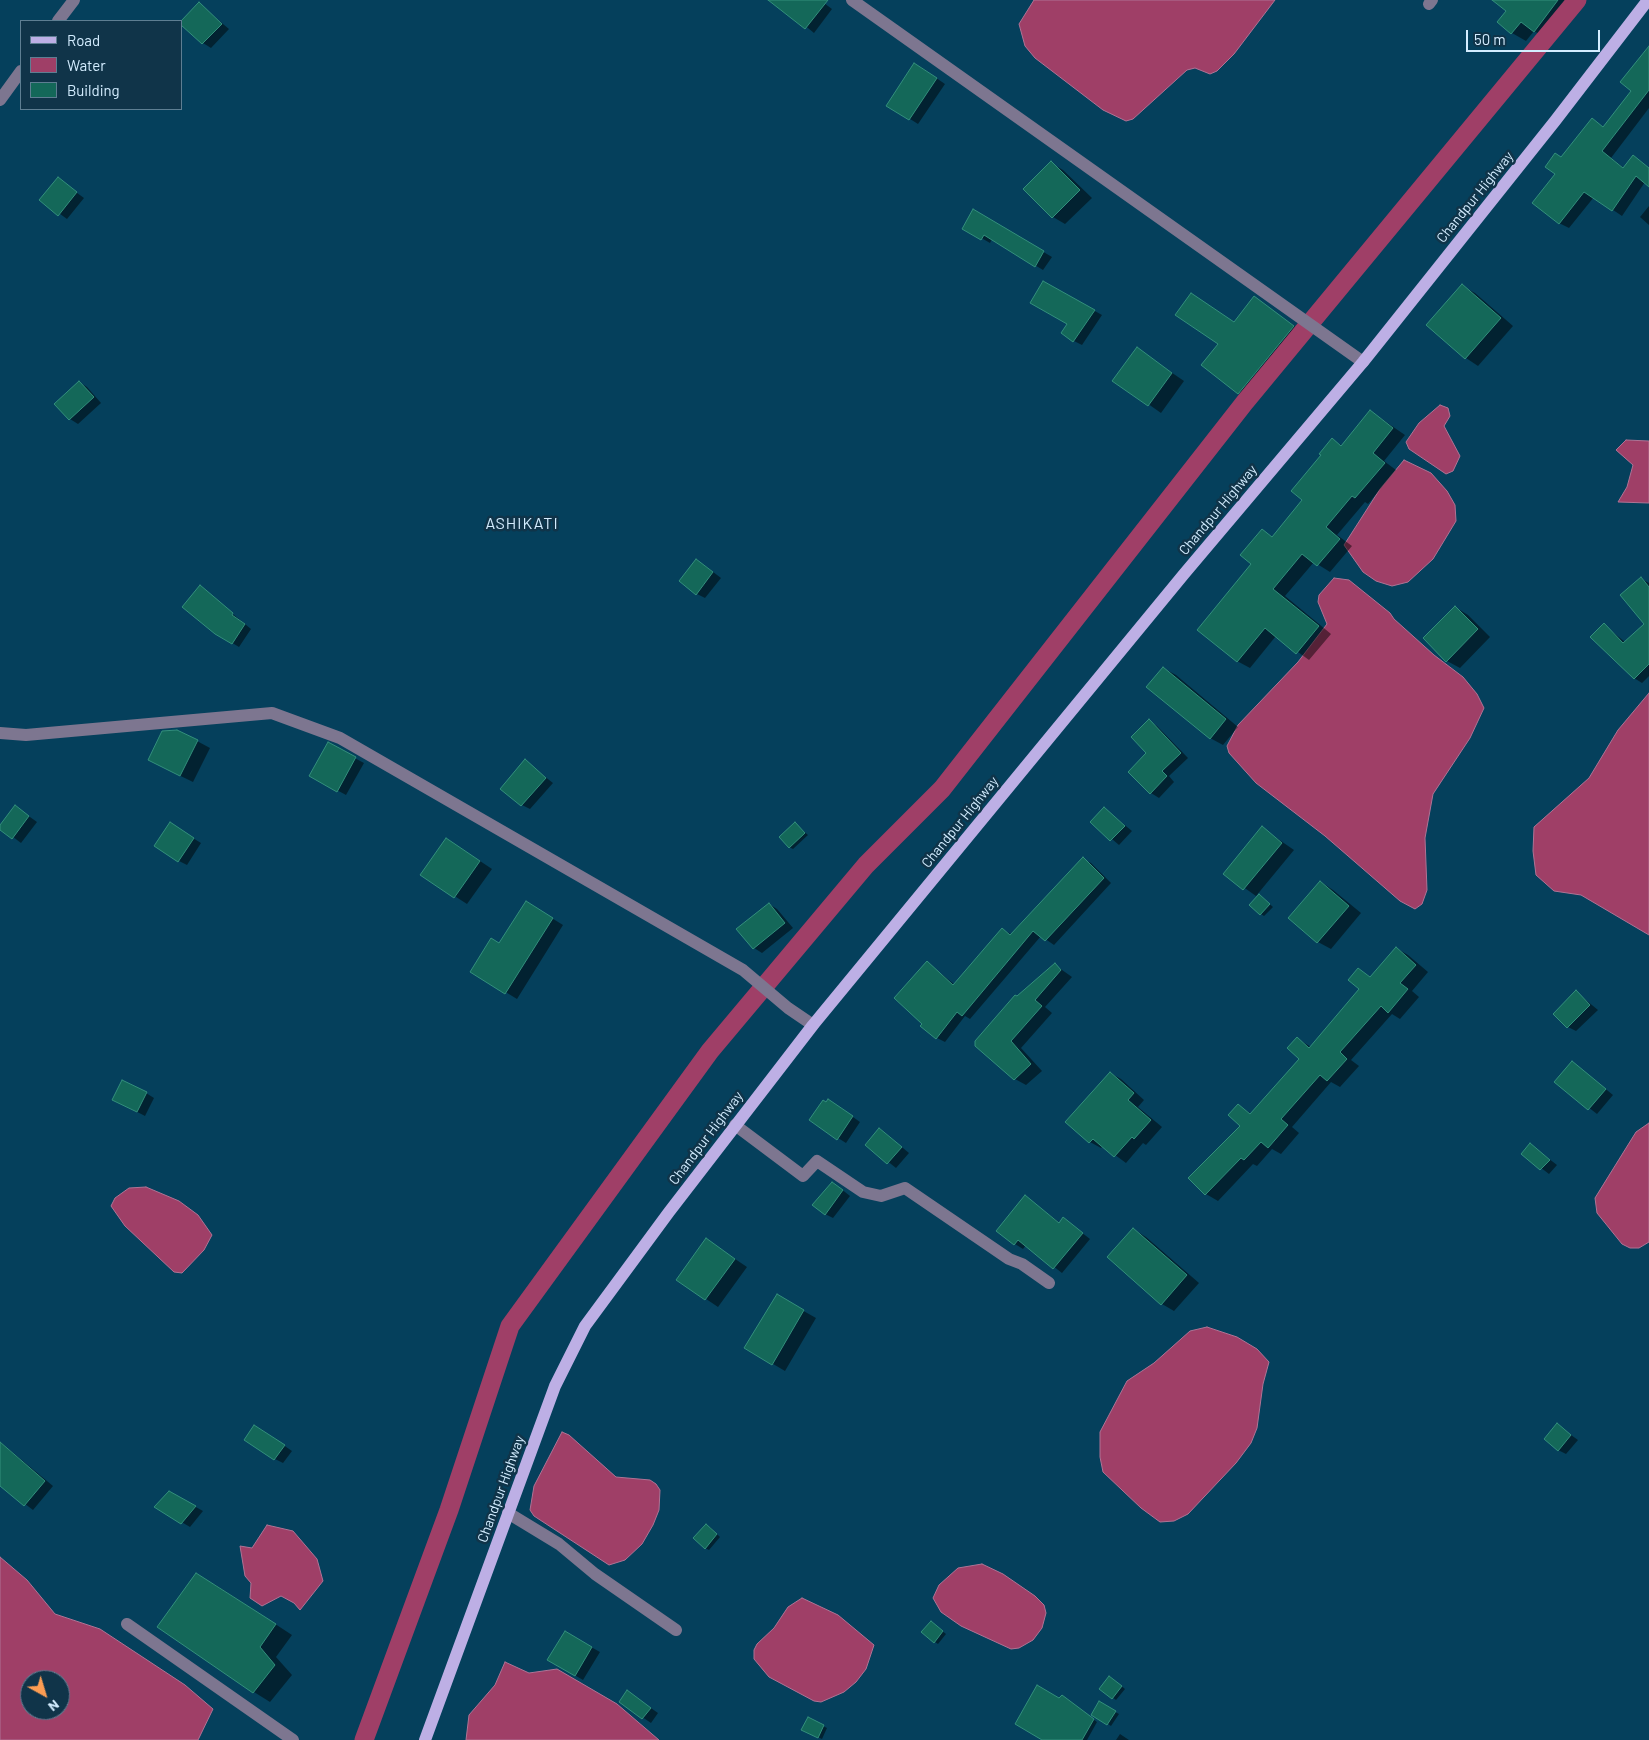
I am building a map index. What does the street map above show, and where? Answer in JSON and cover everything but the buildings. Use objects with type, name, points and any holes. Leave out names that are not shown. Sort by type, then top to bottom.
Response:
[{"type":"main road","name":"Chandpur Highway","points":[[425,1740],[555,1386],[586,1326],[735,1125],[813,1025],[1184,574],[1362,362],[1555,121],[1648,0]]},
{"type":"street","points":[[59,20],[74,0]]},
{"type":"street","points":[[852,0],[1362,362]]},
{"type":"street","points":[[0,100],[20,72]]},
{"type":"street","points":[[0,733],[26,735],[272,713],[340,738],[743,970],[788,1008],[813,1025]]},
{"type":"street","points":[[735,1125],[802,1176],[818,1161],[863,1192],[881,1196],[906,1188],[1009,1259],[1022,1264],[1049,1283]]},
{"type":"street","points":[[508,1513],[559,1544],[594,1574],[676,1630]]},
{"type":"street","points":[[127,1624],[293,1740]]},
{"type":"water","points":[[1034,0],[1275,0],[1234,54],[1217,71],[1210,74],[1195,68],[1187,70],[1133,119],[1126,121],[1103,110],[1035,58],[1025,46],[1019,24]]},
{"type":"water","points":[[1440,405],[1448,408],[1450,416],[1444,426],[1460,456],[1453,471],[1446,474],[1409,449],[1406,442],[1419,423]]},
{"type":"water","points":[[1626,440],[1649,441],[1649,503],[1618,502],[1627,487],[1633,465],[1616,450]]},
{"type":"water","points":[[1404,460],[1431,473],[1447,491],[1455,505],[1456,521],[1433,559],[1408,582],[1392,586],[1376,581],[1363,572],[1344,545],[1380,489]]},
{"type":"water","points":[[1334,578],[1349,580],[1390,613],[1394,619],[1434,655],[1463,677],[1477,694],[1484,708],[1470,738],[1433,794],[1425,838],[1427,890],[1422,904],[1415,909],[1400,901],[1325,836],[1256,783],[1229,753],[1227,746],[1238,725],[1298,662],[1327,624],[1318,602],[1319,595]]},
{"type":"water","points":[[1649,693],[1649,935],[1581,895],[1554,891],[1536,875],[1533,851],[1534,827],[1589,778],[1618,730]]},
{"type":"water","points":[[1649,1123],[1649,1242],[1639,1248],[1630,1248],[1622,1244],[1597,1213],[1595,1198],[1636,1132]]},
{"type":"water","points":[[146,1187],[179,1201],[198,1215],[212,1235],[204,1250],[182,1273],[174,1272],[125,1226],[111,1206],[115,1198],[129,1188]]},
{"type":"water","points":[[1207,1327],[1237,1337],[1257,1349],[1269,1362],[1263,1384],[1257,1428],[1251,1443],[1236,1463],[1188,1514],[1174,1521],[1160,1522],[1141,1508],[1103,1472],[1100,1457],[1100,1432],[1127,1381],[1154,1363],[1190,1331]]},
{"type":"water","points":[[562,1432],[569,1435],[616,1477],[650,1480],[660,1490],[659,1510],[653,1525],[642,1544],[625,1560],[609,1565],[534,1516],[530,1510],[534,1486]]},
{"type":"water","points":[[267,1525],[293,1531],[317,1559],[323,1581],[300,1610],[294,1603],[281,1596],[262,1606],[250,1598],[251,1583],[245,1576],[240,1546],[252,1548]]},
{"type":"water","points":[[0,1557],[27,1580],[55,1614],[100,1629],[185,1685],[213,1709],[198,1740],[0,1740]]},
{"type":"water","points":[[982,1564],[1003,1574],[1035,1596],[1044,1605],[1046,1613],[1042,1628],[1033,1640],[1019,1648],[1011,1649],[961,1626],[941,1612],[933,1598],[939,1585],[958,1568]]},
{"type":"water","points":[[802,1598],[838,1615],[874,1645],[866,1669],[856,1682],[844,1692],[821,1702],[814,1701],[769,1677],[754,1659],[754,1650],[757,1644],[774,1628],[788,1607]]},
{"type":"water","points":[[505,1662],[529,1673],[557,1669],[617,1704],[659,1740],[466,1740],[469,1715],[495,1685]]},
{"type":"waterway","points":[[364,1740],[449,1510],[510,1326],[710,1051],[866,865],[942,789],[1245,402],[1577,0]]},
{"type":"district","name":"ASHIKATI","points":[[522,524]]}]
